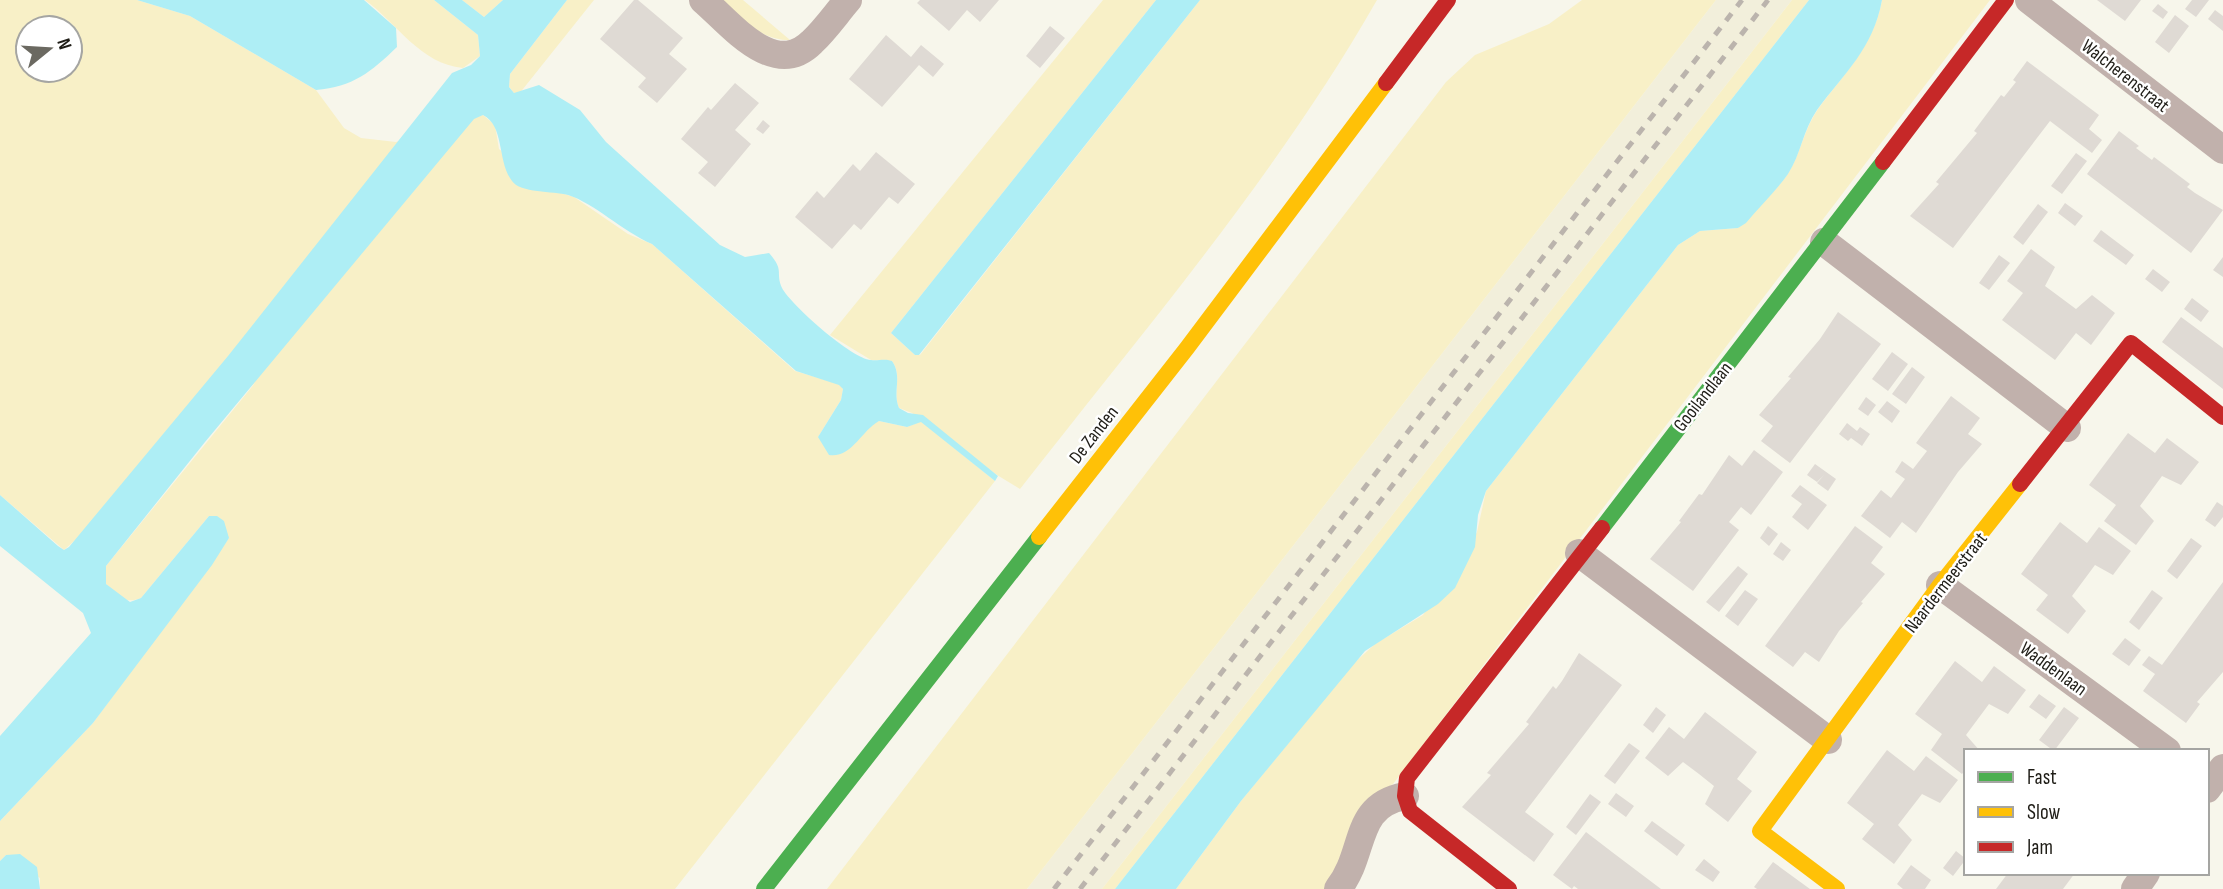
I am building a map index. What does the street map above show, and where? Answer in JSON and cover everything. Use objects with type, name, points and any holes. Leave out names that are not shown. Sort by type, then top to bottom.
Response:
[{"type":"street","points":[[703,0],[764,52],[778,56],[790,56],[812,44],[848,0]]},
{"type":"street","name":"De Zanden","points":[[764,889],[1187,348],[1448,0]]},
{"type":"street","name":"Gooilandlaan","points":[[1405,796],[1408,778],[1579,553],[1824,242],[1985,24],[2006,0]]},
{"type":"street","name":"Walcherenstraat","points":[[2029,0],[2223,150]]},
{"type":"street","points":[[1824,242],[2067,428]]},
{"type":"street","name":"Naardermeerstraat","points":[[1837,889],[1760,831],[1940,585],[2132,343],[2223,417]]},
{"type":"street","points":[[1579,553],[1828,740]]},
{"type":"street","name":"Waddenlaan","points":[[1940,585],[2164,749]]},
{"type":"street","points":[[1338,889],[1351,873],[1371,810],[1388,799],[1405,796],[1410,811],[1421,822],[1508,889]]},
{"type":"shaded area","points":[[0,0],[137,0],[190,16],[316,90],[344,128],[361,138],[396,142],[483,115],[495,125],[499,149],[551,190],[574,197],[628,234],[652,244],[795,371],[839,384],[843,389],[841,400],[818,437],[879,421],[907,427],[921,421],[995,481],[675,889],[40,889],[40,878],[6,855],[0,861],[0,821],[93,723],[229,538],[209,516],[141,598],[135,600],[122,598],[106,584],[106,566],[255,383],[64,550],[0,495]]},
{"type":"shaded area","points":[[365,0],[434,0],[478,35],[480,56],[463,68],[434,59]]},
{"type":"shaded area","points":[[462,0],[503,0],[484,17]]},
{"type":"shaded area","points":[[567,0],[594,0],[519,94],[514,93],[509,87],[510,74]]},
{"type":"shaded area","points":[[721,0],[743,0],[790,40],[761,32]]},
{"type":"shaded area","points":[[1103,0],[1156,0],[891,333],[915,355],[920,355],[1200,0],[1377,0],[1338,65],[1253,190],[1020,489],[912,413],[899,408],[896,396],[897,372],[892,361],[871,360],[830,335]]},
{"type":"shaded area","points":[[1582,0],[1716,0],[1027,889],[827,889],[1446,82],[1475,55],[1549,24]]},
{"type":"shaded area","points":[[1716,0],[1792,0],[1102,889],[1027,889]]},
{"type":"shaded area","points":[[1792,0],[1809,0],[1115,889],[1102,889]]},
{"type":"shaded area","points":[[1882,0],[1990,0],[1393,784],[1369,799],[1327,889],[1176,889],[1241,801],[1353,664],[1375,644],[1423,615],[1477,532],[1486,491],[1678,245],[1700,231],[1738,228],[1784,179],[1813,117],[1865,45]]},
{"type":"water","points":[[137,0],[364,0],[396,28],[397,47],[361,77],[341,86],[316,90],[190,16]]},
{"type":"water","points":[[434,0],[462,0],[484,17],[503,0],[567,0],[510,74],[509,87],[514,93],[539,85],[580,110],[606,142],[720,245],[745,257],[769,253],[778,268],[782,288],[823,330],[862,357],[892,361],[897,373],[896,396],[899,408],[908,413],[923,415],[998,476],[995,481],[921,422],[907,427],[879,421],[850,448],[837,455],[829,455],[818,437],[841,400],[843,389],[839,385],[796,371],[652,244],[588,204],[568,195],[529,190],[516,185],[507,173],[495,127],[483,115],[474,119],[205,442],[106,566],[106,584],[130,602],[141,598],[209,516],[217,516],[224,521],[229,538],[212,565],[93,723],[0,821],[0,736],[91,633],[83,613],[0,546],[0,495],[58,546],[64,550],[69,547],[228,356],[452,73],[471,65],[480,56],[478,35]]},
{"type":"water","points":[[1156,0],[1200,0],[919,355],[915,355],[891,333]]},
{"type":"water","points":[[1809,0],[1882,0],[1878,17],[1865,46],[1812,118],[1792,166],[1783,180],[1746,223],[1738,228],[1700,231],[1678,245],[1486,491],[1478,515],[1475,547],[1455,588],[1438,604],[1365,651],[1241,801],[1176,889],[1115,889]]},
{"type":"water","points":[[20,854],[37,867],[40,889],[0,889],[0,861],[6,855]]},
{"type":"building","points":[[634,0],[638,0],[683,38],[669,54],[687,69],[657,103],[638,87],[646,78],[600,39]]},
{"type":"building","points":[[920,0],[999,0],[980,22],[967,10],[949,31],[917,3]]},
{"type":"building","points":[[2097,0],[2141,0],[2125,21]]},
{"type":"building","points":[[2192,0],[2209,0],[2196,17],[2185,9]]},
{"type":"building","points":[[2158,4],[2168,12],[2163,19],[2152,11]]},
{"type":"building","points":[[2215,10],[2223,16],[2223,31],[2208,19]]},
{"type":"building","points":[[2175,15],[2189,26],[2169,53],[2155,42]]},
{"type":"building","points":[[1050,26],[1065,38],[1040,68],[1026,56]]},
{"type":"building","points":[[886,35],[911,57],[921,45],[944,64],[933,77],[919,65],[882,107],[849,79]]},
{"type":"building","points":[[2027,61],[2099,115],[2089,129],[2102,140],[2092,153],[2050,121],[1953,248],[1910,216],[1939,184],[1936,182],[1977,133],[1974,131],[2001,95],[2004,97],[2016,82],[2013,80]]},
{"type":"building","points":[[735,83],[759,103],[735,130],[751,144],[715,187],[698,173],[708,162],[681,139],[708,107],[711,110]]},
{"type":"building","points":[[763,120],[770,126],[763,134],[756,129]]},
{"type":"building","points":[[2119,131],[2152,160],[2154,157],[2190,184],[2187,187],[2223,210],[2191,253],[2087,174]]},
{"type":"building","points":[[876,152],[915,184],[898,204],[889,197],[861,230],[854,224],[832,249],[795,217],[817,191],[824,198],[853,164],[860,171]]},
{"type":"building","points":[[2076,153],[2087,161],[2062,194],[2051,186]]},
{"type":"building","points":[[2065,203],[2083,216],[2075,226],[2058,213]]},
{"type":"building","points":[[2038,204],[2048,212],[2023,245],[2013,237]]},
{"type":"building","points":[[2101,230],[2134,255],[2126,265],[2093,241]]},
{"type":"building","points":[[2031,249],[2055,267],[2045,286],[2076,309],[2092,295],[2115,313],[2091,345],[2076,333],[2055,360],[2002,320],[2023,293],[2007,281]]},
{"type":"building","points":[[1999,255],[2010,263],[1989,290],[1979,283]]},
{"type":"building","points":[[2223,257],[2223,277],[2213,270]]},
{"type":"building","points":[[2153,269],[2170,282],[2162,292],[2145,279]]},
{"type":"building","points":[[2192,298],[2209,311],[2201,322],[2184,309]]},
{"type":"building","points":[[1838,312],[1881,344],[1790,463],[1761,441],[1773,426],[1759,415],[1791,378],[1788,377],[1820,339]]},
{"type":"building","points":[[2181,317],[2223,348],[2223,389],[2162,342]]},
{"type":"building","points":[[1892,352],[1908,364],[1888,391],[1872,379]]},
{"type":"building","points":[[1912,367],[1925,377],[1906,404],[1892,394]]},
{"type":"building","points":[[1951,396],[1980,418],[1968,434],[1982,444],[1958,472],[1916,533],[1902,522],[1890,538],[1861,516],[1881,490],[1891,498],[1905,479],[1895,472],[1902,461],[1913,469],[1927,451],[1916,443]]},
{"type":"building","points":[[1866,397],[1876,405],[1868,416],[1858,409]]},
{"type":"building","points":[[1887,401],[1900,411],[1892,423],[1878,412]]},
{"type":"building","points":[[1847,423],[1857,431],[1860,427],[1870,434],[1862,446],[1839,434]]},
{"type":"building","points":[[2128,433],[2155,453],[2167,438],[2199,462],[2181,485],[2162,476],[2140,506],[2154,521],[2136,545],[2104,521],[2116,505],[2089,485]]},
{"type":"building","points":[[1754,450],[1783,472],[1751,515],[1741,507],[1729,522],[1739,530],[1693,591],[1650,559],[1681,522],[1679,521],[1699,494],[1702,495],[1729,455],[1742,466]]},
{"type":"building","points":[[1815,464],[1836,479],[1828,491],[1817,483],[1824,475],[1817,482],[1807,475]]},
{"type":"building","points":[[1800,485],[1827,505],[1808,530],[1792,517],[1802,504],[1791,496]]},
{"type":"building","points":[[2217,502],[2223,506],[2223,517],[2215,527],[2205,520]]},
{"type":"building","points":[[2060,522],[2087,543],[2099,527],[2131,551],[2113,575],[2095,565],[2072,596],[2086,611],[2068,634],[2036,610],[2048,595],[2021,574]]},
{"type":"building","points":[[1768,526],[1778,534],[1769,546],[1760,538]]},
{"type":"building","points":[[1855,526],[1883,547],[1871,563],[1885,574],[1839,631],[1819,662],[1805,652],[1793,667],[1765,646]]},
{"type":"building","points":[[2191,538],[2202,546],[2177,579],[2167,571]]},
{"type":"building","points":[[1781,542],[1791,550],[1783,561],[1773,554]]},
{"type":"building","points":[[1738,566],[1748,574],[1719,612],[1706,602]]},
{"type":"building","points":[[2223,582],[2223,672],[2197,702],[2200,704],[2186,723],[2143,691],[2155,674],[2142,665],[2149,656],[2162,665]]},
{"type":"building","points":[[1745,590],[1758,599],[1738,626],[1725,616]]},
{"type":"building","points":[[2152,590],[2163,598],[2139,630],[2129,622]]},
{"type":"building","points":[[2125,638],[2141,650],[2129,666],[2112,654]]},
{"type":"building","points":[[1579,653],[1622,685],[1525,812],[1554,834],[1534,862],[1462,807],[1491,775],[1487,773],[1529,724],[1526,722],[1553,686],[1556,689]]},
{"type":"building","points":[[1955,661],[1982,682],[1994,666],[2026,690],[2008,714],[1989,704],[1966,735],[1978,749],[1964,749],[1962,774],[1931,750],[1942,734],[1915,714]]},
{"type":"building","points":[[2039,694],[2056,706],[2046,719],[2029,707]]},
{"type":"building","points":[[1656,707],[1666,715],[1653,733],[1643,725]]},
{"type":"building","points":[[2064,707],[2079,718],[2056,749],[2039,740]]},
{"type":"building","points":[[1705,712],[1757,752],[1737,779],[1752,791],[1728,822],[1705,804],[1714,786],[1699,774],[1683,762],[1668,776],[1645,758],[1669,727],[1684,739]]},
{"type":"building","points":[[1629,743],[1640,751],[1615,784],[1604,776]]},
{"type":"building","points":[[1887,750],[1914,771],[1926,756],[1958,780],[1940,803],[1922,794],[1898,825],[1912,840],[1894,864],[1862,839],[1874,824],[1847,803]]},
{"type":"building","points":[[1616,793],[1634,806],[1626,817],[1608,804]]},
{"type":"building","points":[[1590,794],[1601,802],[1576,835],[1566,827]]},
{"type":"building","points":[[1652,821],[1685,845],[1677,856],[1644,831]]},
{"type":"building","points":[[1586,832],[1661,889],[1578,889],[1574,886],[1572,889],[1553,875]]},
{"type":"building","points":[[1956,851],[1964,857],[1964,862],[1953,876],[1943,868]]},
{"type":"building","points":[[1704,859],[1720,872],[1713,882],[1695,870]]},
{"type":"building","points":[[1773,862],[1810,889],[1754,887]]},
{"type":"building","points":[[1911,865],[1931,880],[1925,889],[1903,889],[1897,884]]},
{"type":"building","points":[[2006,875],[2074,875],[2063,889],[1996,889]]},
{"type":"railway","points":[[1054,889],[1742,0]]},
{"type":"railway","points":[[1080,889],[1768,0]]},
{"type":"traffic: fast","points":[[1602,528],[1883,162]]},
{"type":"traffic: fast","points":[[764,889],[1039,537]]},
{"type":"traffic: slow","points":[[1039,537],[1187,348],[1386,83]]},
{"type":"traffic: slow","points":[[1837,889],[1760,831],[1940,585],[2020,484]]},
{"type":"traffic: jam","points":[[1386,83],[1448,0]]},
{"type":"traffic: jam","points":[[1883,162],[2006,0]]},
{"type":"traffic: jam","points":[[2020,484],[2131,343],[2223,417]]},
{"type":"traffic: jam","points":[[1509,889],[1410,811],[1405,796],[1407,778],[1602,528]]}]
